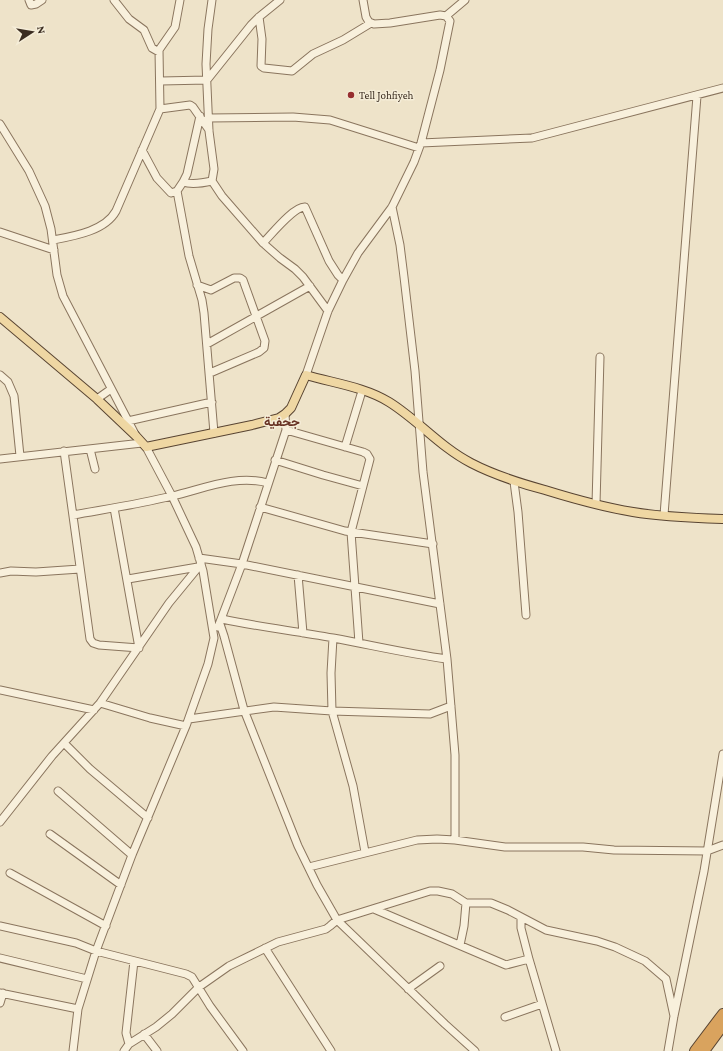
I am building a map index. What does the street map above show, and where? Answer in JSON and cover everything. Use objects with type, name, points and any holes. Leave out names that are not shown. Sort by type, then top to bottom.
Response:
[{"type":"highway","points":[[695,1051],[723,1014]]},
{"type":"highway","points":[[704,1051],[723,1025]]},
{"type":"main road","points":[[0,317],[97,399],[141,442],[214,433],[271,420],[285,414],[296,398],[306,375],[362,390],[389,402],[460,457],[514,482],[596,504],[634,512],[723,519]]},
{"type":"street","points":[[29,0],[31,5],[42,0]]},
{"type":"street","points":[[114,0],[130,19],[144,30],[152,48],[159,52]]},
{"type":"street","points":[[53,240],[83,233],[103,224],[111,219],[121,201],[142,150],[158,117],[160,109],[159,50],[176,24],[180,0]]},
{"type":"street","points":[[212,0],[208,29],[206,80],[209,130],[214,169],[212,181],[222,196],[263,243],[295,269],[310,286],[328,311]]},
{"type":"street","points":[[206,80],[245,31],[258,17],[280,0]]},
{"type":"street","points":[[306,375],[328,311],[343,280],[358,253],[392,207],[414,162],[420,145],[450,21],[446,16],[440,14],[380,25],[371,23],[365,14],[363,0]]},
{"type":"street","points":[[446,16],[465,0]]},
{"type":"street","points":[[258,17],[262,39],[261,66],[264,68],[286,71],[293,70],[313,54],[342,40],[371,23]]},
{"type":"street","points":[[160,81],[206,80]]},
{"type":"street","points":[[208,118],[292,117],[330,120],[420,145],[532,138],[723,88]]},
{"type":"street","points":[[664,515],[697,96]]},
{"type":"street","points":[[160,109],[190,105],[200,116],[209,130]]},
{"type":"street","points":[[142,150],[157,178],[172,194],[177,191],[187,174],[200,116]]},
{"type":"street","points":[[0,124],[29,171],[40,193],[47,213],[53,240],[57,275],[63,296],[111,390],[172,496],[188,528],[200,563],[214,638]]},
{"type":"street","points":[[183,182],[189,184],[212,181]]},
{"type":"street","points":[[177,191],[189,256],[202,300],[210,373],[214,433]]},
{"type":"street","points":[[263,243],[283,222],[301,207],[305,207],[329,261],[343,280]]},
{"type":"street","points":[[392,207],[400,245],[404,277],[415,371],[423,472],[447,658],[455,755],[454,840]]},
{"type":"street","points":[[0,232],[54,250]]},
{"type":"street","points":[[197,285],[211,290],[234,278],[240,278],[243,280],[265,341],[265,345],[262,350],[210,373]]},
{"type":"street","points":[[207,344],[310,286]]},
{"type":"street","points":[[596,504],[600,357]]},
{"type":"street","points":[[0,376],[8,382],[14,396],[20,456]]},
{"type":"street","points":[[97,399],[111,390]]},
{"type":"street","points":[[345,447],[362,390]]},
{"type":"street","points":[[128,421],[212,402]]},
{"type":"street","points":[[73,1051],[78,1009],[96,950],[132,855],[188,722],[208,664],[214,638],[242,564],[286,430],[285,414]]},
{"type":"street","points":[[286,430],[363,452],[370,459],[351,532],[359,643]]},
{"type":"street","points":[[0,458],[90,449],[141,442]]},
{"type":"street","points":[[90,449],[95,469]]},
{"type":"street","points":[[64,451],[91,641],[99,645],[139,648]]},
{"type":"street","points":[[275,460],[363,486]]},
{"type":"street","points":[[73,515],[172,496],[242,480],[268,483]]},
{"type":"street","points":[[514,482],[518,512],[526,615]]},
{"type":"street","points":[[260,507],[351,532],[433,544]]},
{"type":"street","points":[[114,508],[139,648]]},
{"type":"street","points":[[128,580],[200,563],[242,564],[440,604]]},
{"type":"street","points":[[0,822],[42,768],[100,704],[169,603],[200,563]]},
{"type":"street","points":[[0,573],[11,571],[36,572],[80,569]]},
{"type":"street","points":[[298,575],[303,633]]},
{"type":"street","points":[[221,621],[303,633],[396,651],[447,658]]},
{"type":"street","points":[[221,621],[244,710],[298,846],[317,885],[337,920],[475,1051]]},
{"type":"street","points":[[333,638],[331,673],[332,711],[353,786],[365,852]]},
{"type":"street","points":[[0,690],[94,710]]},
{"type":"street","points":[[100,704],[144,716],[188,722],[244,710],[281,706],[332,711],[430,714],[451,706]]},
{"type":"street","points":[[64,743],[90,769],[148,818]]},
{"type":"street","points":[[668,1051],[704,871],[706,851],[723,754]]},
{"type":"street","points":[[58,790],[132,855]]},
{"type":"street","points":[[50,834],[120,885]]},
{"type":"street","points":[[309,867],[417,840],[436,838],[505,847],[583,847],[614,850],[706,851],[723,845]]},
{"type":"street","points":[[10,873],[106,926]]},
{"type":"street","points":[[124,1051],[129,1044],[172,1014],[199,987],[229,966],[265,948],[290,938],[326,929],[337,920],[430,891],[452,894],[466,903],[491,903],[508,910],[546,930],[597,941],[615,947],[645,961],[666,979],[674,1016]]},
{"type":"street","points":[[460,945],[464,926],[466,903]]},
{"type":"street","points":[[374,909],[506,965],[529,959]]},
{"type":"street","points":[[521,917],[521,928],[529,959],[556,1051]]},
{"type":"street","points":[[0,926],[76,943],[192,977],[210,1006],[242,1051]]},
{"type":"street","points":[[265,948],[331,1051]]},
{"type":"street","points":[[0,958],[87,979]]},
{"type":"street","points":[[129,1044],[126,1033],[134,961]]},
{"type":"street","points":[[408,989],[440,966]]},
{"type":"street","points":[[0,1003],[1,993],[78,1009]]},
{"type":"street","points":[[504,1017],[542,1004]]},
{"type":"street","points":[[144,1034],[157,1051]]},
{"type":"place","name":"Tell Johfiyeh","points":[[351,95]]},
{"type":"district","name":"جحفية","points":[[282,421]]}]
